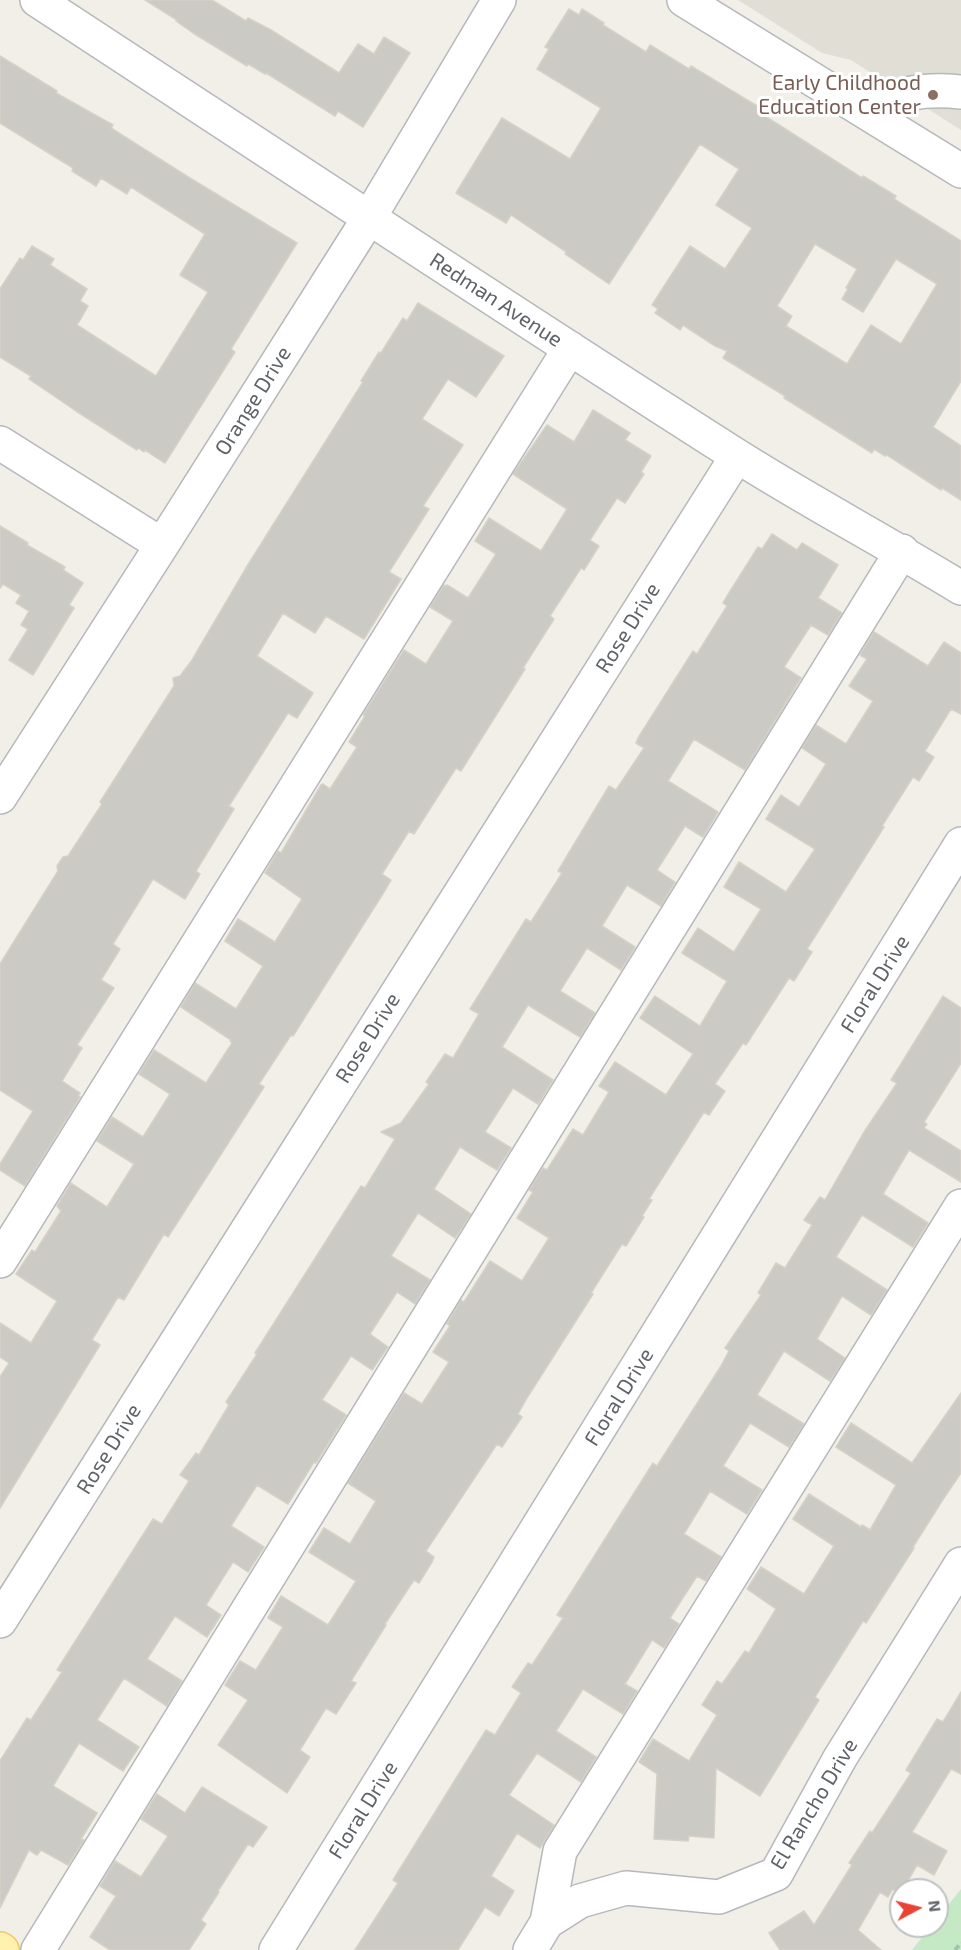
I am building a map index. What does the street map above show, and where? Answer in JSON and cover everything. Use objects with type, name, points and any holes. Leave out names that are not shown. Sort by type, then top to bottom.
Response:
[{"type":"street","name":"Redman Avenue","points":[[37,0],[737,456],[902,551],[961,588]]},
{"type":"street","name":"Orange Drive","points":[[0,797],[369,218],[498,0]]},
{"type":"street","points":[[684,0],[961,171]]},
{"type":"street","points":[[864,111],[905,93],[928,90],[961,92]]},
{"type":"street","points":[[0,1261],[570,348]]},
{"type":"street","points":[[0,443],[162,545]]},
{"type":"street","name":"Rose Drive","points":[[0,1621],[737,456]]},
{"type":"street","points":[[38,1950],[902,551]]},
{"type":"street","name":"Floral Drive","points":[[276,1950],[961,844]]},
{"type":"street","points":[[547,1922],[560,1851],[961,1206]]},
{"type":"street","name":"El Rancho Drive","points":[[530,1950],[547,1922],[580,1901],[626,1888],[719,1897],[776,1874],[840,1758],[961,1564]]},
{"type":"path","points":[[955,1950],[961,1943]]},
{"type":"shaded area","name":"Early Childhood Education Center","points":[[738,0],[961,0],[961,130],[851,60],[822,53]]},
{"type":"green space","points":[[961,1889],[961,1950],[912,1950],[922,1938],[949,1938],[949,1904]]},
{"type":"building","points":[[145,0],[212,0],[246,21],[248,18],[271,30],[339,73],[358,44],[374,54],[384,37],[410,53],[363,127],[338,111],[335,116],[266,73],[248,64],[247,66]]},
{"type":"building","points":[[569,9],[579,15],[582,9],[646,52],[650,45],[689,69],[691,66],[767,112],[765,116],[862,178],[863,176],[896,196],[894,199],[961,241],[961,381],[933,427],[961,446],[961,500],[942,488],[941,490],[887,455],[874,449],[872,453],[723,358],[727,351],[715,346],[683,325],[680,330],[655,313],[658,309],[652,305],[690,246],[725,269],[752,228],[716,205],[739,169],[700,144],[609,284],[511,215],[506,223],[456,193],[502,118],[570,159],[601,108],[537,69],[549,49],[545,47]],"holes":[[[815,244],[857,269],[842,299],[863,312],[896,259],[937,284],[901,344],[871,325],[847,364],[786,326],[792,316],[777,306]]]},
{"type":"building","points":[[0,56],[57,91],[56,93],[113,125],[111,128],[185,175],[297,243],[231,349],[235,352],[165,463],[145,450],[144,452],[138,448],[137,450],[76,411],[29,379],[31,376],[0,357],[0,289],[20,258],[23,260],[32,246],[54,259],[50,265],[87,289],[80,301],[88,306],[77,325],[156,376],[208,292],[180,275],[205,234],[131,187],[127,194],[101,178],[96,186],[72,171],[73,168],[0,123]]},
{"type":"building","points":[[418,303],[504,356],[476,397],[448,379],[422,419],[463,445],[423,506],[429,509],[389,572],[401,579],[364,639],[326,616],[315,633],[283,613],[257,656],[313,693],[297,718],[288,713],[229,806],[234,809],[196,871],[200,874],[185,899],[153,879],[113,944],[120,949],[101,980],[114,988],[77,1045],[82,1048],[62,1081],[80,1093],[78,1096],[80,1097],[25,1186],[0,1170],[0,1164],[33,1111],[0,1090],[0,964],[58,871],[57,866],[63,857],[68,856],[102,804],[100,802],[174,686],[173,678],[180,676],[192,660],[249,563],[363,382],[361,381],[379,352],[381,353],[403,318],[407,321]]},
{"type":"building","points":[[593,410],[630,433],[625,440],[651,456],[641,472],[644,474],[625,503],[617,498],[590,540],[599,546],[584,570],[581,568],[550,616],[554,619],[461,771],[456,768],[414,834],[409,831],[382,874],[391,880],[293,1036],[291,1035],[259,1084],[264,1087],[211,1170],[168,1237],[164,1234],[124,1300],[118,1297],[92,1340],[100,1345],[0,1508],[0,1377],[9,1363],[0,1357],[0,1323],[31,1343],[57,1301],[16,1274],[32,1250],[35,1252],[61,1211],[57,1206],[71,1183],[107,1207],[134,1164],[97,1141],[112,1117],[143,1137],[170,1094],[139,1074],[154,1050],[206,1083],[232,1043],[231,1040],[181,1007],[195,983],[236,1009],[263,966],[225,941],[238,919],[275,942],[302,899],[265,873],[278,851],[281,853],[321,785],[330,789],[357,747],[349,742],[365,716],[363,715],[404,650],[426,664],[453,621],[430,607],[444,585],[468,598],[496,554],[475,541],[489,518],[541,551],[567,509],[513,474],[547,425],[574,442]]},
{"type":"building","points":[[0,526],[65,567],[63,570],[83,583],[69,605],[74,608],[33,675],[9,660],[28,629],[21,625],[29,611],[16,603],[21,595],[3,584],[0,588]]},
{"type":"building","points":[[772,534],[797,550],[802,543],[838,565],[818,598],[842,613],[828,635],[811,625],[784,667],[801,678],[745,770],[694,739],[668,781],[718,812],[703,837],[685,826],[657,870],[675,882],[661,906],[627,885],[602,926],[635,947],[621,970],[587,948],[560,991],[595,1013],[580,1037],[528,1005],[502,1047],[553,1080],[538,1104],[513,1088],[485,1132],[511,1148],[497,1170],[460,1147],[434,1189],[471,1214],[455,1238],[418,1213],[391,1256],[430,1280],[415,1304],[397,1292],[370,1334],[388,1347],[372,1370],[351,1356],[322,1400],[346,1415],[288,1504],[257,1485],[231,1526],[264,1547],[248,1572],[233,1562],[206,1605],[221,1615],[207,1637],[175,1616],[147,1659],[182,1681],[167,1706],[124,1678],[97,1720],[139,1747],[123,1771],[79,1743],[53,1786],[97,1813],[68,1865],[41,1850],[37,1855],[29,1850],[0,1908],[0,1761],[27,1718],[31,1720],[62,1672],[57,1670],[153,1519],[162,1524],[189,1481],[180,1475],[196,1453],[199,1455],[229,1405],[226,1402],[257,1354],[255,1353],[361,1186],[365,1188],[395,1139],[381,1132],[401,1123],[429,1084],[426,1082],[445,1054],[453,1058],[479,1014],[470,1009],[526,919],[531,922],[562,873],[558,871],[609,786],[616,790],[644,748],[636,743],[638,738],[693,651],[697,654],[727,606],[723,603],[758,547],[762,549]]},
{"type":"building","points":[[874,632],[928,666],[944,642],[961,653],[961,714],[951,709],[925,751],[934,757],[919,781],[913,777],[882,826],[884,827],[807,949],[812,952],[794,981],[789,978],[746,1045],[743,1043],[715,1084],[725,1091],[709,1115],[704,1112],[649,1199],[652,1200],[642,1216],[644,1217],[626,1246],[622,1244],[527,1398],[518,1414],[522,1417],[502,1447],[497,1444],[426,1551],[434,1557],[432,1562],[419,1583],[414,1580],[385,1624],[351,1681],[356,1683],[336,1714],[326,1708],[300,1750],[310,1757],[287,1793],[218,1745],[248,1700],[225,1685],[240,1661],[256,1670],[283,1627],[268,1618],[281,1596],[328,1625],[356,1581],[309,1552],[324,1528],[350,1544],[376,1501],[348,1483],[404,1393],[422,1404],[449,1362],[433,1352],[450,1326],[447,1324],[461,1300],[464,1302],[490,1261],[522,1281],[549,1238],[517,1218],[533,1192],[529,1190],[543,1168],[547,1170],[573,1129],[583,1135],[609,1092],[599,1086],[615,1062],[666,1095],[693,1054],[640,1018],[655,996],[700,1026],[727,981],[682,953],[698,928],[734,952],[761,909],[724,887],[739,862],[786,892],[815,849],[766,819],[781,795],[799,807],[826,764],[802,748],[816,725],[846,744],[873,701],[849,686],[867,659],[860,655]]},
{"type":"building","points":[[943,996],[961,1008],[961,1063],[924,1122],[927,1124],[924,1128],[961,1151],[961,1182],[909,1150],[883,1194],[928,1223],[913,1247],[862,1215],[836,1257],[887,1290],[871,1315],[842,1296],[817,1339],[845,1358],[830,1381],[784,1351],[757,1395],[804,1424],[789,1447],[750,1423],[723,1466],[762,1490],[747,1514],[710,1491],[684,1534],[721,1557],[706,1581],[697,1576],[670,1618],[679,1624],[664,1648],[652,1640],[625,1684],[637,1691],[623,1714],[583,1689],[556,1731],[596,1757],[581,1782],[537,1753],[509,1795],[554,1825],[540,1848],[517,1833],[491,1876],[514,1891],[499,1916],[485,1907],[458,1950],[355,1950],[398,1883],[393,1880],[486,1730],[495,1735],[521,1693],[512,1687],[528,1663],[532,1665],[563,1618],[557,1615],[653,1463],[657,1466],[721,1366],[729,1351],[725,1348],[761,1295],[758,1293],[776,1263],[785,1268],[812,1225],[804,1220],[820,1197],[825,1200],[864,1132],[897,1083],[891,1080]]},
{"type":"building","points":[[961,1393],[961,1473],[866,1623],[863,1621],[815,1697],[819,1700],[760,1796],[716,1768],[714,1838],[689,1836],[688,1841],[654,1839],[657,1774],[639,1762],[653,1739],[689,1761],[717,1715],[702,1705],[717,1681],[722,1684],[745,1651],[749,1653],[776,1609],[747,1589],[761,1567],[804,1594],[834,1546],[793,1519],[809,1494],[861,1527],[862,1525],[870,1530],[896,1485],[836,1447],[851,1423],[912,1463]]},
{"type":"building","points":[[961,1692],[961,1774],[951,1769],[912,1832],[947,1851],[934,1875],[917,1865],[910,1878],[889,1878],[888,1897],[880,1892],[858,1930],[881,1950],[780,1950],[769,1933],[804,1911],[814,1925],[852,1865],[849,1863],[870,1831],[872,1833],[911,1773],[906,1770],[937,1719],[943,1722]]},
{"type":"building","points":[[202,1787],[267,1827],[253,1847],[248,1844],[218,1891],[201,1920],[206,1924],[189,1950],[110,1950],[90,1937],[116,1896],[100,1886],[115,1861],[141,1877],[168,1836],[141,1819],[157,1794],[185,1813]]},
{"type":"place","name":"Early Childhood Education Center","points":[[933,95]]}]
